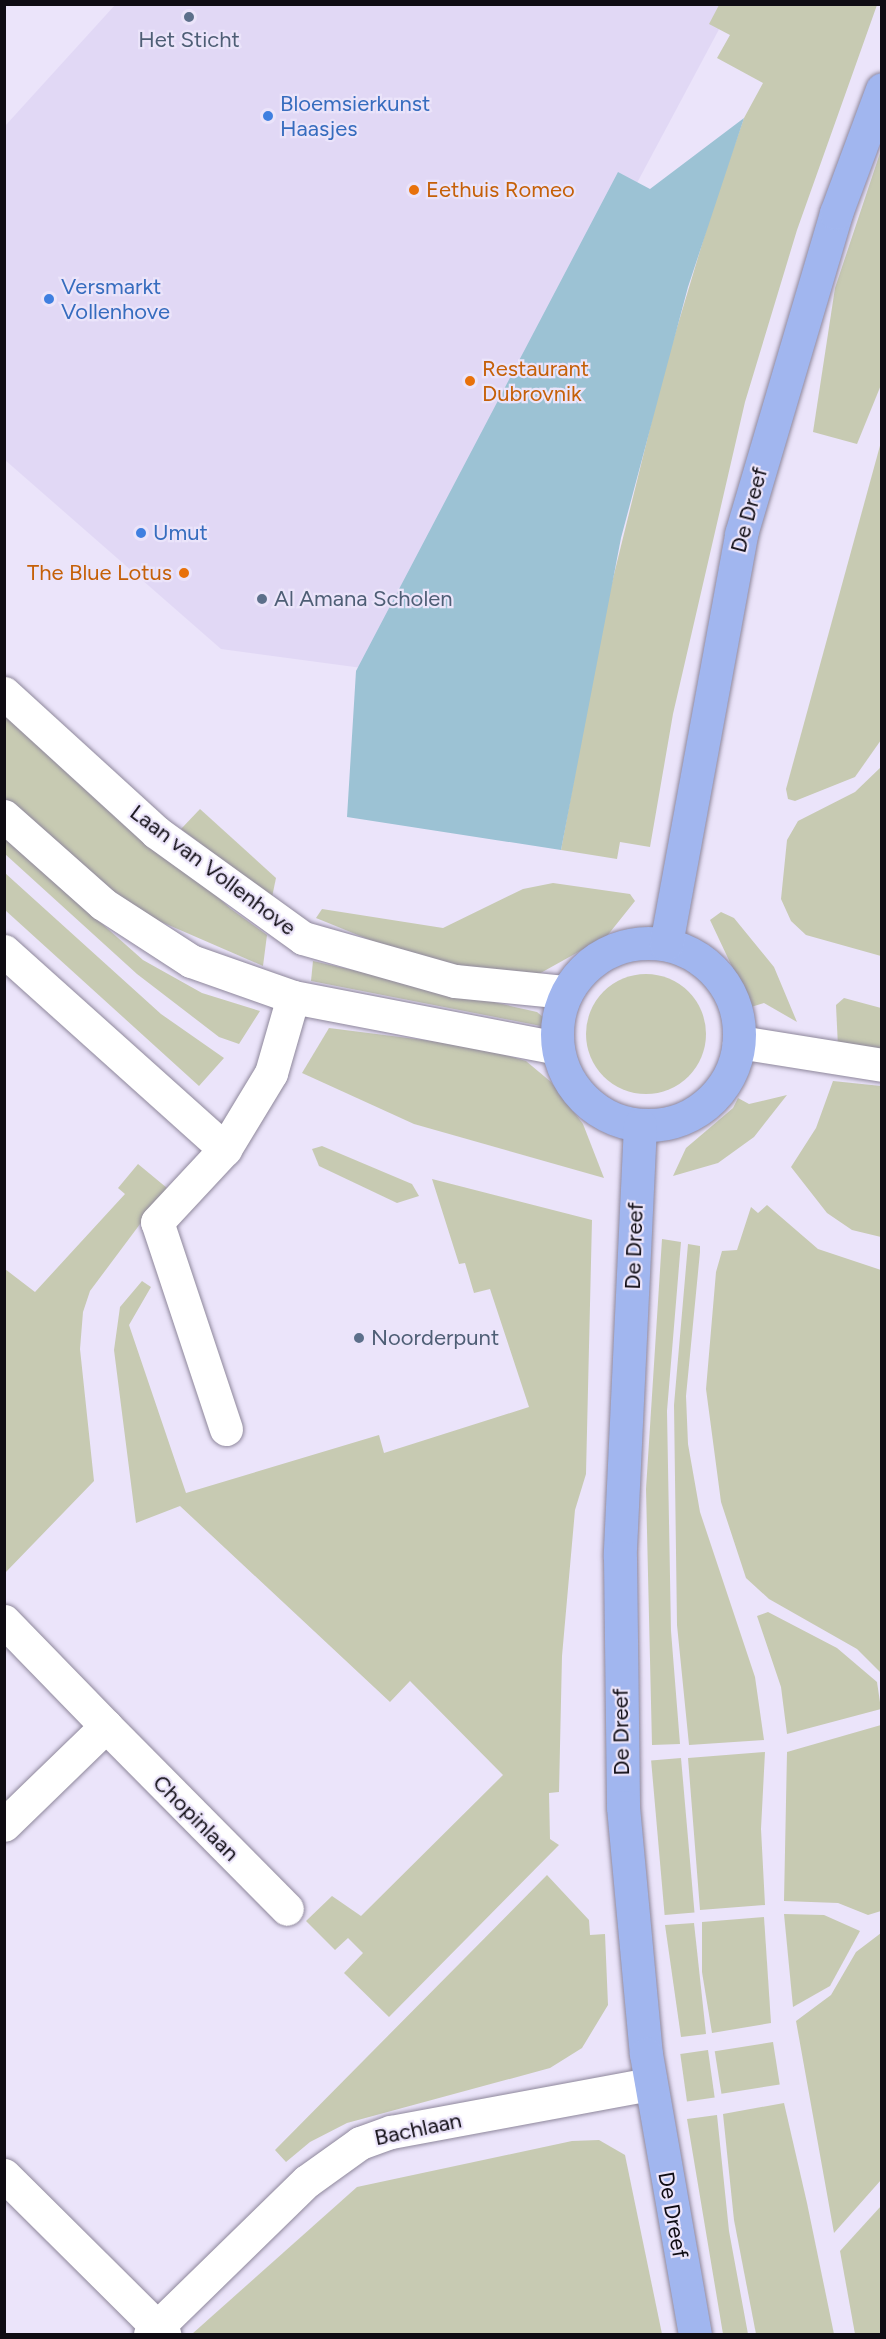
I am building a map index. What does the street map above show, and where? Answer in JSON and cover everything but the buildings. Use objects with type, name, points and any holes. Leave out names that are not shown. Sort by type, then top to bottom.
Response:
[{"type":"main road","name":"De Dreef","points":[[666,944],[741,534],[836,213],[882,89]]},
{"type":"main road","points":[[635,943],[666,944],[691,953],[712,969],[737,1014],[739,1042],[727,1079],[701,1108],[672,1122],[640,1125],[610,1117],[585,1100],[567,1077],[557,1048],[566,992],[606,952],[635,943]]},
{"type":"main road","name":"De Dreef","points":[[640,1125],[620,1557],[621,1746],[650,2084],[695,2334]]},
{"type":"street","name":"Laan van Vollenhove","points":[[4,693],[156,832],[303,938],[455,981],[566,992]]},
{"type":"street","points":[[4,816],[103,904],[191,961],[293,997],[557,1048]]},
{"type":"street","points":[[4,951],[225,1149]]},
{"type":"street","points":[[226,1429],[157,1222],[225,1149],[271,1073],[293,997]]},
{"type":"street","points":[[739,1042],[882,1065]]},
{"type":"street","name":"Chopinlaan","points":[[4,1621],[287,1909]]},
{"type":"street","points":[[4,1825],[106,1726]]},
{"type":"street","name":"Bachlaan","points":[[157,2332],[307,2181],[360,2143],[391,2132],[650,2084]]},
{"type":"street","points":[[4,2175],[157,2332]]},
{"type":"shaded area","points":[[115,5],[732,5],[377,670],[221,649],[5,460],[5,126]]},
{"type":"green space","points":[[719,5],[877,5],[797,230],[745,402],[673,714],[650,847],[620,842],[617,859],[561,850],[604,615],[664,371],[714,204],[744,118],[763,83],[717,58],[730,35],[709,24]]},
{"type":"green space","points":[[881,150],[881,385],[857,444],[813,432],[835,288]]},
{"type":"green space","points":[[881,442],[881,740],[855,777],[795,801],[788,799],[786,789]]},
{"type":"green space","points":[[4,704],[231,909],[267,935],[263,966],[157,920],[104,886],[5,800]]},
{"type":"green space","points":[[881,767],[881,956],[806,935],[791,921],[781,899],[787,840],[798,821],[855,792]]},
{"type":"green space","points":[[200,809],[276,878],[272,897],[181,829]]},
{"type":"green space","points":[[4,837],[143,960],[202,993],[260,1011],[239,1044],[219,1037],[137,974],[5,854]]},
{"type":"green space","points":[[5,873],[161,1014],[224,1058],[199,1086],[5,910]]},
{"type":"green space","points":[[553,883],[630,894],[635,901],[607,936],[537,975],[470,969],[380,944],[316,918],[322,909],[443,928],[523,889]]},
{"type":"green space","points":[[721,912],[734,918],[774,967],[797,1022],[764,1003],[751,1007],[710,920]]},
{"type":"green space","points":[[313,961],[537,1012],[543,1017],[541,1026],[311,981]]},
{"type":"green space","points":[[646,974],[669,979],[688,992],[701,1011],[706,1034],[701,1057],[688,1076],[669,1089],[646,1094],[623,1089],[604,1076],[591,1057],[586,1034],[591,1011],[604,992],[623,979]]},
{"type":"green space","points":[[844,998],[881,1008],[881,1053],[838,1047],[836,1005]]},
{"type":"green space","points":[[329,1028],[479,1047],[526,1061],[551,1082],[583,1124],[604,1178],[414,1124],[302,1073]]},
{"type":"green space","points":[[833,1081],[881,1086],[881,1237],[852,1230],[827,1213],[791,1167],[816,1128]]},
{"type":"green space","points":[[787,1095],[754,1137],[718,1163],[673,1176],[686,1148],[733,1108],[738,1098],[749,1104]]},
{"type":"green space","points":[[322,1146],[412,1184],[419,1196],[397,1203],[319,1166],[312,1149]]},
{"type":"green space","points":[[138,1164],[167,1188],[90,1291],[83,1312],[80,1349],[94,1481],[5,1573],[5,1269],[35,1292],[125,1194],[118,1188]]},
{"type":"green space","points":[[432,1179],[592,1220],[586,1474],[575,1510],[562,1656],[559,1792],[549,1793],[550,1839],[559,1845],[389,2017],[344,1973],[363,1953],[348,1938],[335,1950],[306,1921],[332,1896],[361,1916],[503,1775],[410,1681],[390,1702],[180,1506],[136,1523],[114,1350],[120,1307],[142,1281],[151,1287],[129,1325],[186,1493],[379,1435],[384,1453],[529,1407],[490,1289],[474,1293],[465,1263],[459,1264]]},
{"type":"green space","points":[[767,1205],[818,1249],[881,1270],[881,1673],[857,1649],[769,1599],[746,1578],[721,1502],[706,1389],[716,1272],[722,1251],[737,1250],[751,1207],[758,1213]]},
{"type":"green space","points":[[662,1239],[681,1242],[667,1411],[671,1631],[680,1744],[652,1745],[646,1489]]},
{"type":"green space","points":[[688,1244],[700,1246],[700,1252],[686,1396],[688,1444],[700,1512],[755,1677],[764,1740],[689,1745],[677,1625],[674,1405]]},
{"type":"green space","points":[[768,1612],[837,1648],[877,1682],[881,1709],[787,1734],[781,1687],[757,1616]]},
{"type":"green space","points":[[881,1725],[881,1911],[868,1915],[838,1903],[784,1901],[787,1752]]},
{"type":"green space","points":[[765,1752],[761,1829],[765,1905],[700,1910],[688,1758]]},
{"type":"green space","points":[[681,1758],[695,1912],[665,1915],[651,1761]]},
{"type":"green space","points":[[547,1875],[589,1920],[590,1935],[605,1934],[608,2005],[582,2048],[550,2068],[347,2123],[310,2142],[286,2162],[275,2150]]},
{"type":"green space","points":[[784,1914],[824,1915],[860,1931],[830,1986],[793,2007]]},
{"type":"green space","points":[[764,1917],[771,2023],[712,2033],[702,1972],[702,1922]]},
{"type":"green space","points":[[694,1923],[706,2034],[681,2037],[665,1925]]},
{"type":"green space","points":[[881,1933],[881,2180],[834,2233],[796,2021],[831,1995],[856,1952]]},
{"type":"green space","points":[[773,2042],[780,2084],[721,2094],[715,2051]]},
{"type":"green space","points":[[708,2050],[715,2098],[687,2101],[680,2054]]},
{"type":"green space","points":[[784,2103],[834,2334],[756,2334],[734,2220],[723,2114]]},
{"type":"green space","points":[[717,2115],[729,2231],[748,2334],[723,2334],[687,2119]]},
{"type":"green space","points":[[599,2140],[625,2155],[662,2334],[192,2334],[357,2187],[572,2141]]},
{"type":"green space","points":[[881,2206],[881,2334],[855,2334],[840,2251]]},
{"type":"water","points":[[744,118],[688,287],[621,538],[561,850],[347,817],[356,671],[618,172],[650,189]]},
{"type":"place","name":"Het Sticht","points":[[189,17]]},
{"type":"place","name":"Bloemsierkunst Haasjes","points":[[268,116]]},
{"type":"place","name":"Eethuis Romeo","points":[[414,190]]},
{"type":"place","name":"Versmarkt Vollenhove","points":[[49,299]]},
{"type":"place","name":"Restaurant Dubrovnik","points":[[470,381]]},
{"type":"place","name":"Umut","points":[[141,533]]},
{"type":"place","name":"The Blue Lotus","points":[[184,573]]},
{"type":"place","name":"Al Amana Scholen","points":[[262,599]]},
{"type":"place","name":"Noorderpunt","points":[[359,1338]]}]
